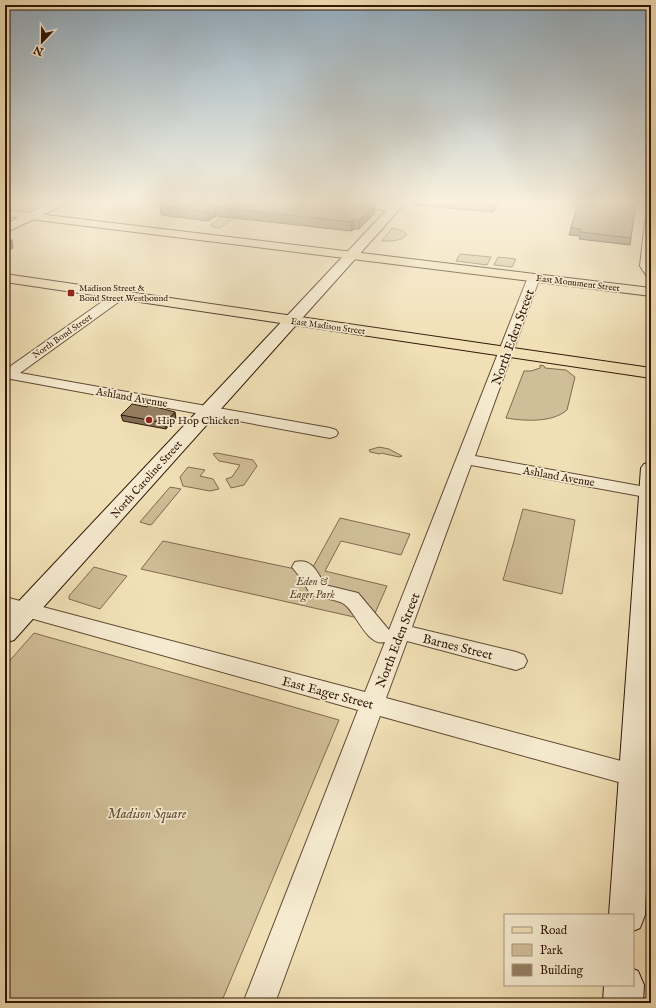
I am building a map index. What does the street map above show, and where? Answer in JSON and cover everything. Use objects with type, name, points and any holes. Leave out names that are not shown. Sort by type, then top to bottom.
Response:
[{"type":"main road","name":"East Monument Street","points":[[294,248],[651,292]]},
{"type":"main road","name":"East Madison Street","points":[[5,278],[651,373]]},
{"type":"street","name":"North Caroline Street","points":[[5,633],[357,248]]},
{"type":"street","points":[[649,248],[647,266],[651,272]]},
{"type":"street","name":"North Eden Street","points":[[260,1003],[373,705],[391,634],[466,459],[534,277]]},
{"type":"street","name":"North Bond Street","points":[[6,375],[120,295]]},
{"type":"street","name":"Ashland Avenue","points":[[6,375],[330,433]]},
{"type":"street","name":"Ashland Avenue","points":[[466,459],[651,485]]},
{"type":"street","points":[[627,914],[643,778],[651,485]]},
{"type":"street","points":[[302,567],[308,573],[318,590],[351,598],[391,634]]},
{"type":"street","name":"East Eager Street","points":[[5,604],[643,778]]},
{"type":"street","name":"Barnes Street","points":[[391,634],[516,661]]},
{"type":"street","points":[[623,1003],[624,986]]},
{"type":"green space","points":[[460,254],[491,257],[487,265],[456,261]]},
{"type":"green space","points":[[498,257],[516,259],[512,267],[494,265]]},
{"type":"green space","points":[[540,365],[544,366],[545,368],[566,370],[575,377],[567,410],[554,417],[546,419],[521,420],[506,418],[524,371],[531,371],[540,368]]},
{"type":"green space","points":[[379,447],[389,449],[402,456],[399,457],[380,454],[370,452],[369,450]]},
{"type":"green space","points":[[217,453],[253,460],[257,466],[244,485],[231,488],[226,479],[232,477],[240,465],[219,461],[213,454]]},
{"type":"green space","points":[[188,467],[205,470],[200,476],[213,479],[219,489],[210,491],[183,486],[180,477]]},
{"type":"green space","points":[[170,487],[181,489],[152,524],[150,525],[140,522]]},
{"type":"green space","points":[[523,509],[575,520],[562,594],[503,580]]},
{"type":"green space","name":"Eden & Eager Park","points":[[340,518],[410,534],[401,555],[341,541],[325,571],[387,586],[368,629],[354,617],[141,569],[163,541],[300,570],[313,567]]},
{"type":"green space","points":[[94,567],[127,576],[100,609],[69,599],[69,596]]},
{"type":"green space","name":"Madison Square","points":[[34,633],[339,720],[221,1003],[5,1003],[5,666]]},
{"type":"building","points":[[132,404],[147,407],[148,405],[175,412],[165,423],[121,415]]},
{"type":"place","name":"Madison Street & Bond Street Westbound","points":[[71,293]]},
{"type":"place","name":"Hip Hop Chicken","points":[[149,420]]}]
